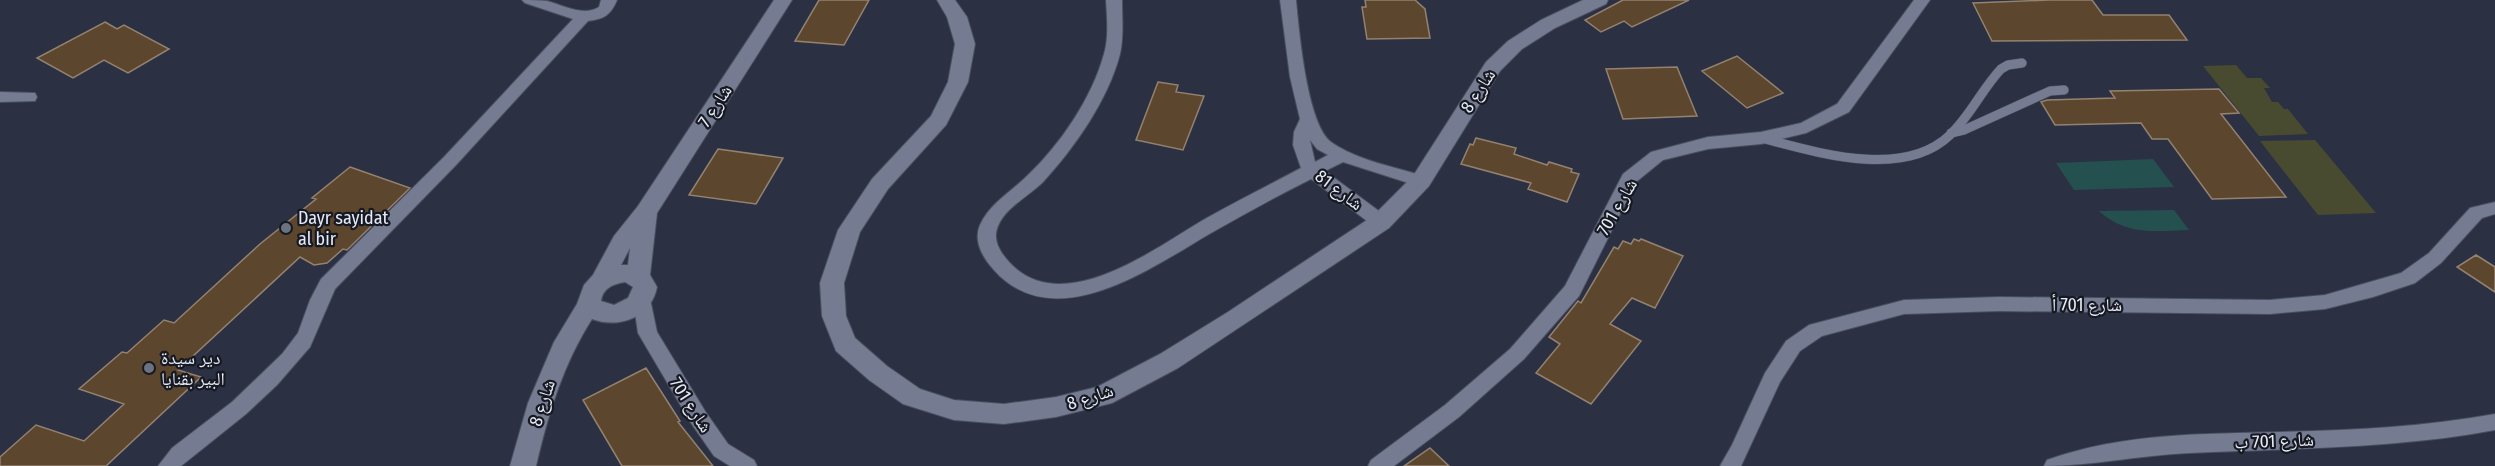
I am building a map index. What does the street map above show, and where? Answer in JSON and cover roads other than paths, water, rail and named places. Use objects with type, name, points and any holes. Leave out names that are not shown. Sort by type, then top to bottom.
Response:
[{"type":"street","points":[[530,0],[583,17],[600,13],[608,6],[609,0]]},
{"type":"street","name":"شارع 7","points":[[602,280],[622,242],[646,212],[783,0]]},
{"type":"street","name":"شارع 8","points":[[946,0],[957,17],[965,44],[958,82],[939,120],[880,184],[849,230],[832,283],[834,316],[845,344],[878,373],[912,397],[954,410],[1004,414],[1056,407],[1103,396],[1169,361],[1381,222],[1421,182],[1493,67],[1515,45],[1539,29],[1599,0]]},
{"type":"street","points":[[1114,0],[1112,52],[1107,69],[1089,104],[1059,150],[1037,177],[994,218],[987,231],[987,245],[1005,271],[1025,286],[1068,292],[1094,287],[1116,279],[1179,241],[1341,156]]},
{"type":"street","name":"شارع 81","points":[[1288,0],[1295,53],[1308,119],[1320,144],[1341,156],[1421,182]]},
{"type":"street","name":"شارع 701","points":[[1378,466],[1452,411],[1525,345],[1572,291],[1629,178],[1657,156],[1708,143],[1761,138],[1806,127],[1843,108],[1922,0]]},
{"type":"street","points":[[168,466],[220,423],[298,350],[313,323],[320,295],[328,284],[450,161],[583,17]]},
{"type":"street","points":[[0,97],[29,97]]},
{"type":"street","name":"شارع 81","points":[[1308,119],[1302,131],[1300,143],[1304,158],[1311,170],[1381,222]]},
{"type":"street","name":"شارع 701 أ","points":[[1730,466],[1740,450],[1772,379],[1793,346],[1816,330],[1904,307],[1999,304],[2270,307],[2325,302],[2373,290],[2408,278],[2434,258],[2475,213],[2495,208]]},
{"type":"street","name":"شارع 7","points":[[640,287],[646,212]]},
{"type":"street","points":[[621,274],[640,287],[634,307],[606,311],[588,297],[593,288],[602,280],[621,274]]},
{"type":"street","name":"شارع 701","points":[[640,287],[648,333],[692,407],[721,450],[747,466]]},
{"type":"street","name":"شارع 8","points":[[530,460],[548,382],[566,343],[606,311]]},
{"type":"street","name":"شارع 701","points":[[606,311],[648,333]]},
{"type":"street","name":"شارع 701 ب","points":[[2054,466],[2120,450],[2183,444],[2448,432],[2495,422]]},
{"type":"lane","points":[[1761,138],[1834,156],[1874,159],[1910,155],[1937,145],[1974,108],[2002,68],[2009,64],[2022,63]]},
{"type":"lane","points":[[1951,133],[1964,130],[2050,91],[2064,90]]},
{"type":"place","name":"Dayr sayidat al bir","points":[[286,228]]},
{"type":"place","name":"دير سيدة البير بقنايا","points":[[149,368]]}]
